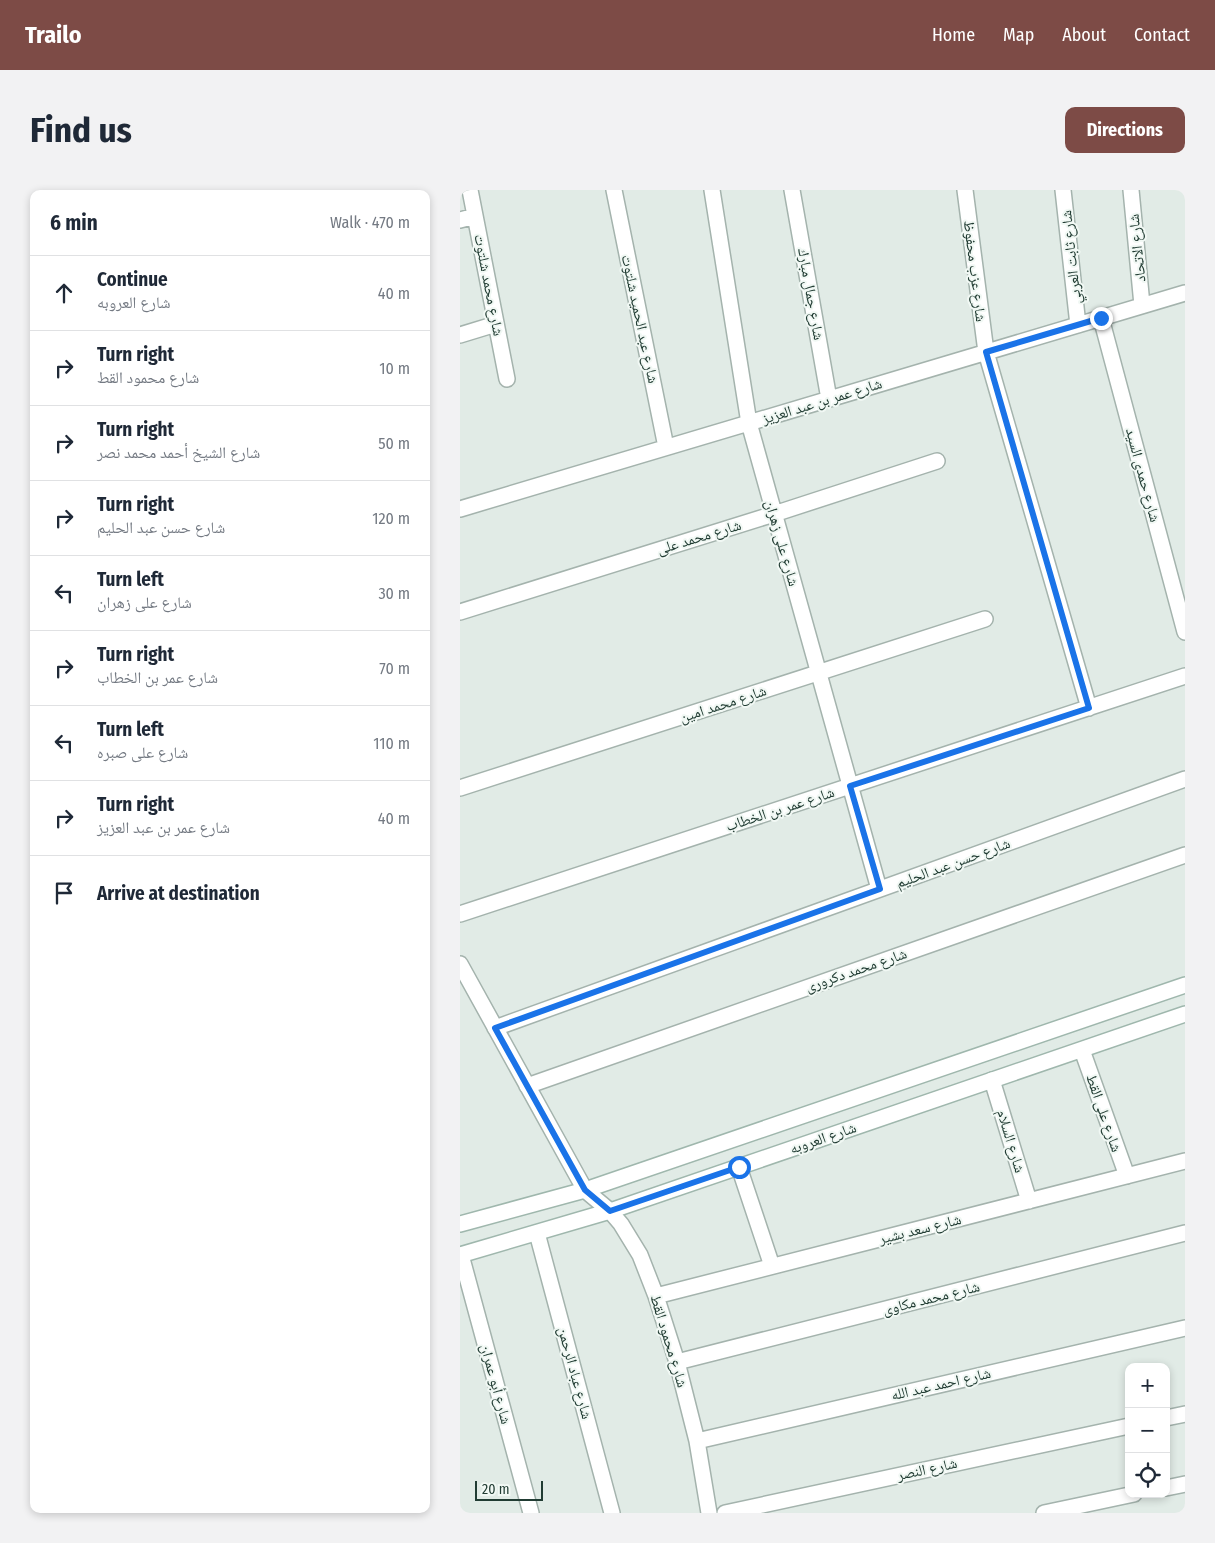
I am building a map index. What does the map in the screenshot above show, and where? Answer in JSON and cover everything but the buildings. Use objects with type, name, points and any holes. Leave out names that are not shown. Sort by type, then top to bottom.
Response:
[{"type":"street","name":"شارع محمد شلتوت","points":[[470,190],[507,379]]},
{"type":"street","name":"شارع عبد الحميد شلتوت","points":[[614,190],[666,447]]},
{"type":"street","name":"شارع على زهران","points":[[712,190],[749,423],[880,889]]},
{"type":"street","name":"شارع جمال مبارك","points":[[792,190],[829,399]]},
{"type":"street","name":"شارع عزب محفوظ","points":[[965,190],[986,352],[1089,708]]},
{"type":"street","name":"شارع ثابت العربي","points":[[1063,190],[1078,324]]},
{"type":"street","name":"شارع الاتحاد","points":[[1131,190],[1142,305]]},
{"type":"street","points":[[460,220],[475,216]]},
{"type":"street","name":"شارع عمر بن عبد العزيز","points":[[460,509],[1185,293]]},
{"type":"street","name":"شارع حمدى السيد","points":[[1101,318],[1185,632]]},
{"type":"street","points":[[460,335],[496,324]]},
{"type":"street","name":"شارع محمد على","points":[[460,612],[937,461]]},
{"type":"street","name":"شارع محمد امين","points":[[460,788],[986,619]]},
{"type":"street","name":"شارع عمر بن الخطاب","points":[[460,914],[1185,676]]},
{"type":"street","name":"شارع حسن عبد الحليم","points":[[495,1028],[1185,779]]},
{"type":"street","name":"شارع محمد دكرورى","points":[[527,1086],[1185,855]]},
{"type":"street","points":[[460,964],[585,1190]]},
{"type":"street","name":"شارع العروبه","points":[[460,1224],[585,1190],[1185,985]]},
{"type":"street","name":"شارع العروبه","points":[[460,1255],[610,1211],[992,1080],[1184,1017]]},
{"type":"street","name":"شارع على القط","points":[[1082,1050],[1126,1176]]},
{"type":"street","name":"شارع السلام","points":[[992,1080],[1029,1201]]},
{"type":"street","name":"شارع سعد بشير","points":[[656,1296],[1185,1161]]},
{"type":"street","points":[[739,1167],[772,1266]]},
{"type":"street","name":"شارع محمود القط","points":[[585,1190],[610,1211],[632,1239],[656,1296],[677,1362],[697,1441],[709,1513]]},
{"type":"street","name":"شارع عباد الرحمن","points":[[537,1233],[612,1513]]},
{"type":"street","name":"شارع محمد مكاوى","points":[[677,1362],[1185,1233]]},
{"type":"street","name":"شارع أبو عمران","points":[[460,1255],[531,1513]]},
{"type":"street","name":"شارع احمد عبد الله","points":[[697,1441],[1185,1328]]},
{"type":"street","points":[[1170,1417],[1185,1414]]},
{"type":"street","name":"شارع النصر","points":[[725,1513],[1125,1427]]},
{"type":"street","points":[[1170,1487],[1185,1484]]},
{"type":"street","points":[[1044,1513],[1125,1496]]},
{"type":"route","points":[[739,1167],[610,1211],[585,1190],[495,1028],[880,889],[850,786],[1089,708],[986,352],[1101,318]]}]
